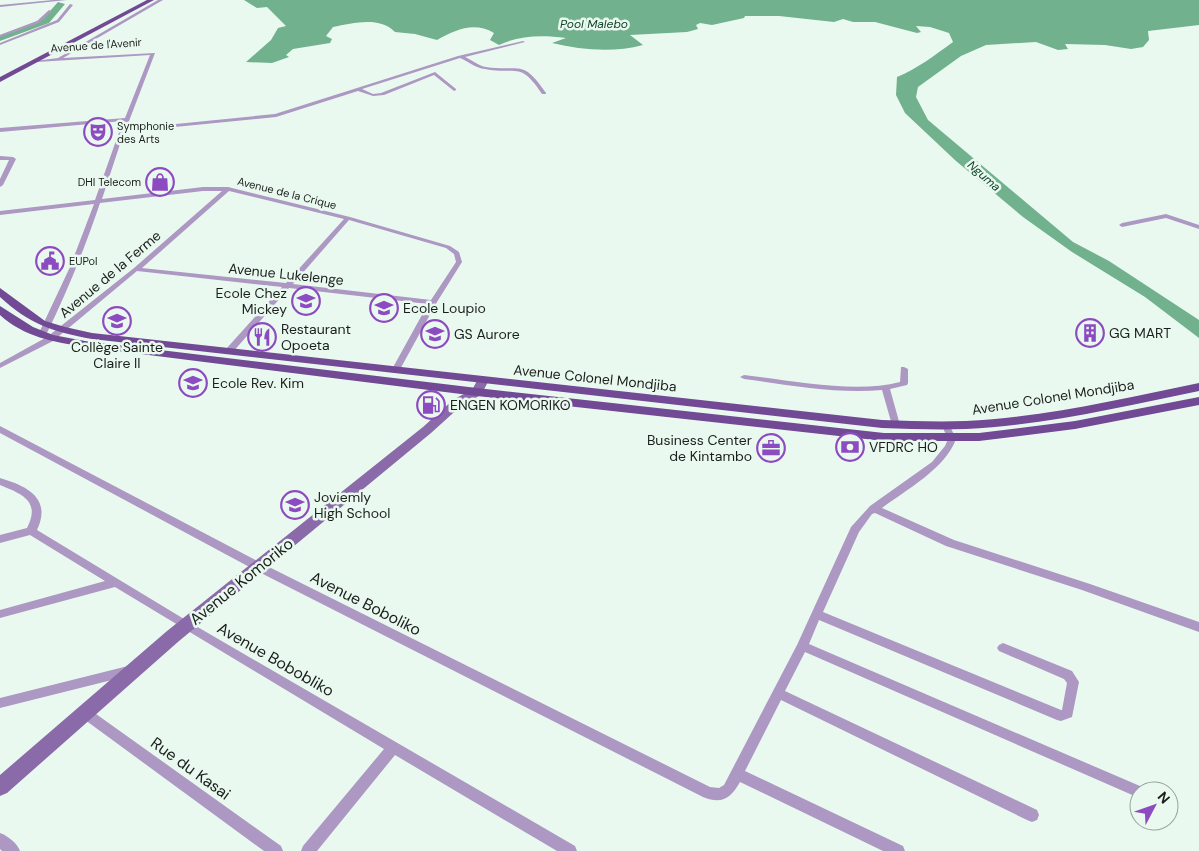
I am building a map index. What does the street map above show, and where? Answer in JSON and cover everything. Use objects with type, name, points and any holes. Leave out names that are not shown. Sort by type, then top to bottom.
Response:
[{"type":"main road","points":[[0,80],[151,0]]},
{"type":"main road","name":"Avenue Colonel Mondjiba","points":[[0,290],[46,334]]},
{"type":"main road","name":"Avenue Colonel Mondjiba","points":[[0,309],[20,326],[46,334],[884,436],[952,439],[1075,425],[1199,401]]},
{"type":"main road","name":"Avenue Colonel Mondjiba","points":[[46,334],[61,331],[229,351],[395,371],[480,386],[896,425],[946,426],[1008,421],[1060,414],[1199,387]]},
{"type":"street","points":[[0,6],[65,0]]},
{"type":"street","points":[[58,59],[161,0]]},
{"type":"street","points":[[0,44],[58,21],[72,5]]},
{"type":"street","points":[[0,36],[38,22],[50,11]]},
{"type":"street","points":[[124,131],[268,116],[460,57],[523,42]]},
{"type":"street","name":"Avenue de l'Avenir","points":[[37,60],[152,53],[98,202],[46,334]]},
{"type":"street","points":[[460,57],[486,68],[525,70],[534,77],[544,93]]},
{"type":"street","points":[[358,89],[373,95],[382,94],[435,73],[454,90]]},
{"type":"street","points":[[0,130],[128,119]]},
{"type":"street","points":[[0,158],[13,159],[0,185]]},
{"type":"street","name":"Avenue de la Crique","points":[[0,213],[203,189],[228,189],[348,218],[448,247],[457,253],[459,262],[433,302]]},
{"type":"street","name":"Avenue de la Ferme","points":[[61,331],[228,189]]},
{"type":"street","points":[[1122,225],[1166,216],[1199,228]]},
{"type":"street","points":[[229,351],[348,218]]},
{"type":"street","name":"Avenue Lukelenge","points":[[136,269],[433,302]]},
{"type":"street","points":[[395,371],[433,302]]},
{"type":"street","points":[[0,366],[46,334]]},
{"type":"street","points":[[744,377],[865,389],[886,389],[904,383],[904,369]]},
{"type":"street","name":"Avenue Komoriko","points":[[0,787],[185,625],[259,567],[428,430],[458,402],[480,386]]},
{"type":"street","points":[[886,389],[896,425]]},
{"type":"street","points":[[898,851],[737,774],[802,646],[855,530],[873,508],[935,464],[949,447],[952,439],[946,426]]},
{"type":"street","name":"Avenue Boboliko","points":[[0,429],[259,567],[708,793],[723,794],[729,789],[737,774]]},
{"type":"street","points":[[0,481],[37,503],[40,510],[38,519],[31,531],[0,539]]},
{"type":"street","points":[[873,508],[950,543],[1086,587],[1199,628]]},
{"type":"street","name":"Avenue Bobobliko","points":[[31,531],[185,625],[570,851]]},
{"type":"street","points":[[0,614],[115,583]]},
{"type":"street","points":[[816,614],[1061,716],[1068,714],[1073,682],[1068,675],[1003,648]]},
{"type":"street","points":[[802,646],[1129,787]]},
{"type":"street","points":[[0,703],[133,670]]},
{"type":"street","points":[[778,693],[1032,815]]},
{"type":"street","name":"Rue du Kasai","points":[[85,713],[276,851]]},
{"type":"street","points":[[308,851],[393,748]]},
{"type":"street","points":[[0,840],[14,851]]},
{"type":"water","name":"Pool Malebo","points":[[244,0],[1199,0],[1199,25],[1148,31],[1149,40],[1143,47],[1131,49],[1105,45],[1065,44],[1068,49],[1058,50],[1036,42],[986,45],[961,56],[918,87],[916,97],[928,120],[1073,242],[1109,261],[1199,320],[1199,338],[1145,297],[1072,252],[1023,217],[956,161],[905,113],[896,95],[897,77],[919,66],[953,42],[949,33],[930,27],[916,26],[921,32],[917,33],[875,22],[853,22],[843,19],[834,22],[779,16],[745,16],[744,18],[712,25],[700,23],[696,25],[698,29],[687,32],[630,35],[643,45],[598,50],[552,43],[566,38],[548,36],[515,39],[499,45],[490,40],[494,33],[487,29],[472,27],[458,30],[437,40],[415,34],[395,32],[382,24],[366,22],[333,27],[326,36],[332,39],[330,43],[293,49],[286,55],[289,57],[272,63],[246,62],[271,40],[278,28],[286,26],[267,7],[257,8]]},
{"type":"waterway","points":[[0,38],[46,21],[61,4]]},
{"type":"place","name":"Symphonie des Arts","points":[[98,132]]},
{"type":"place","name":"DHI Telecom","points":[[160,182]]},
{"type":"place","name":"EUPol","points":[[50,261]]},
{"type":"place","name":"Ecole Chez Mickey","points":[[306,301]]},
{"type":"place","name":"Ecole Loupio","points":[[384,308]]},
{"type":"place","name":"Collège Sainte Claire II","points":[[117,321]]},
{"type":"place","name":"GG MART","points":[[1090,333]]},
{"type":"place","name":"GS Aurore","points":[[435,334]]},
{"type":"place","name":"Restaurant Opoeta","points":[[262,337]]},
{"type":"place","name":"Ecole Rev. Kim","points":[[193,383]]},
{"type":"place","name":"ENGEN KOMORIKO","points":[[431,405]]},
{"type":"place","name":"VFDRC HO","points":[[850,447]]},
{"type":"place","name":"Business Center de Kintambo","points":[[771,448]]},
{"type":"place","name":"Joviemly High School","points":[[295,505]]},
{"type":"water label","name":"Nguma","points":[[984,176]]}]
